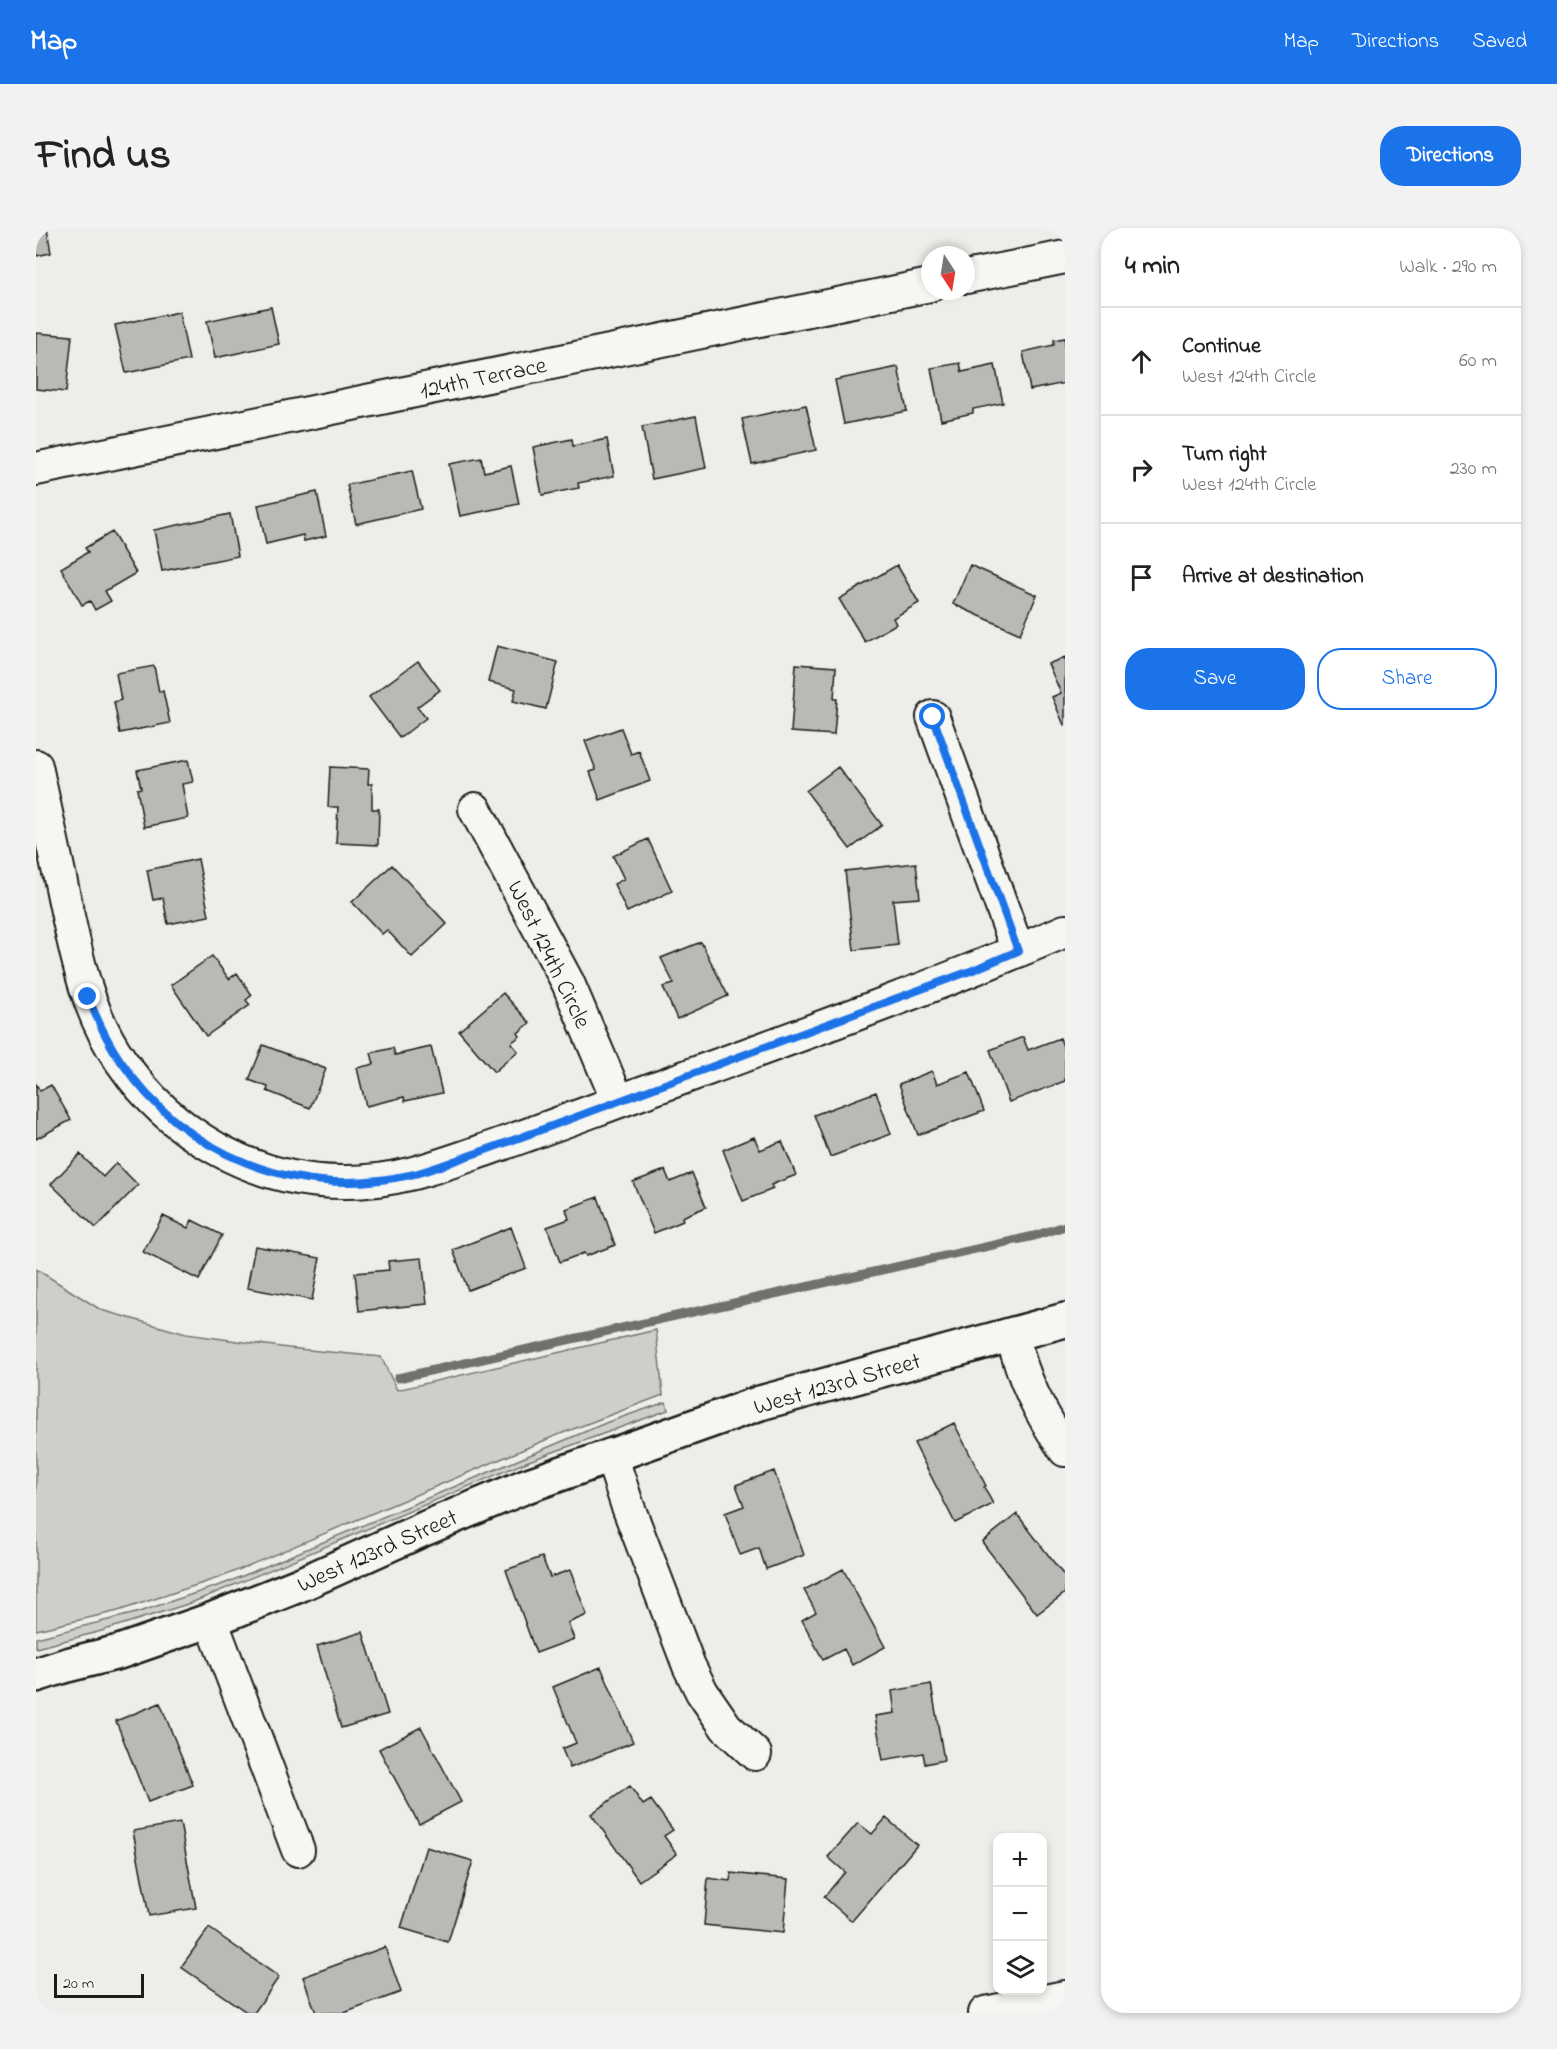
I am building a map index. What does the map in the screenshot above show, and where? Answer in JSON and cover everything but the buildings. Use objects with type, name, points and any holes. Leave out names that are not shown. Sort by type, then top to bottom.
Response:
[{"type":"street","points":[[975,275],[1065,257]]},
{"type":"street","name":"124th Terrace","points":[[36,469],[921,287]]},
{"type":"street","points":[[933,717],[1018,951]]},
{"type":"street","points":[[36,766],[74,945],[88,997],[119,1059],[140,1087],[164,1112],[195,1137],[236,1160],[268,1171],[303,1179],[340,1183],[376,1181],[412,1175],[962,974],[1065,931]]},
{"type":"street","name":"West 124th Circle","points":[[475,809],[568,983],[618,1101]]},
{"type":"street","name":"West 123rd Street","points":[[36,1675],[119,1652],[211,1620],[299,1585],[436,1524],[611,1455],[760,1403],[1065,1320]]},
{"type":"street","points":[[1012,1334],[1020,1366],[1029,1389],[1045,1420],[1065,1450]]},
{"type":"street","points":[[611,1455],[627,1504],[689,1666],[702,1692],[726,1727],[755,1754]]},
{"type":"street","points":[[211,1620],[298,1850]]},
{"type":"street","points":[[985,2013],[1065,1997]]},
{"type":"shaded area","points":[[36,1269],[101,1310],[186,1334],[288,1348],[381,1357],[397,1390],[656,1330],[663,1395],[555,1436],[224,1576],[118,1611],[36,1630]]},
{"type":"shaded area","points":[[666,1402],[668,1410],[529,1461],[191,1603],[98,1632],[36,1648],[36,1638],[136,1613],[226,1583],[608,1422]]},
{"type":"waterway","points":[[398,1378],[1034,1236],[1065,1226]]},
{"type":"route","points":[[88,997],[119,1059],[140,1087],[164,1112],[195,1137],[236,1160],[268,1171],[303,1179],[340,1183],[376,1181],[412,1175],[524,1136],[973,970],[1018,951],[933,717]]}]
